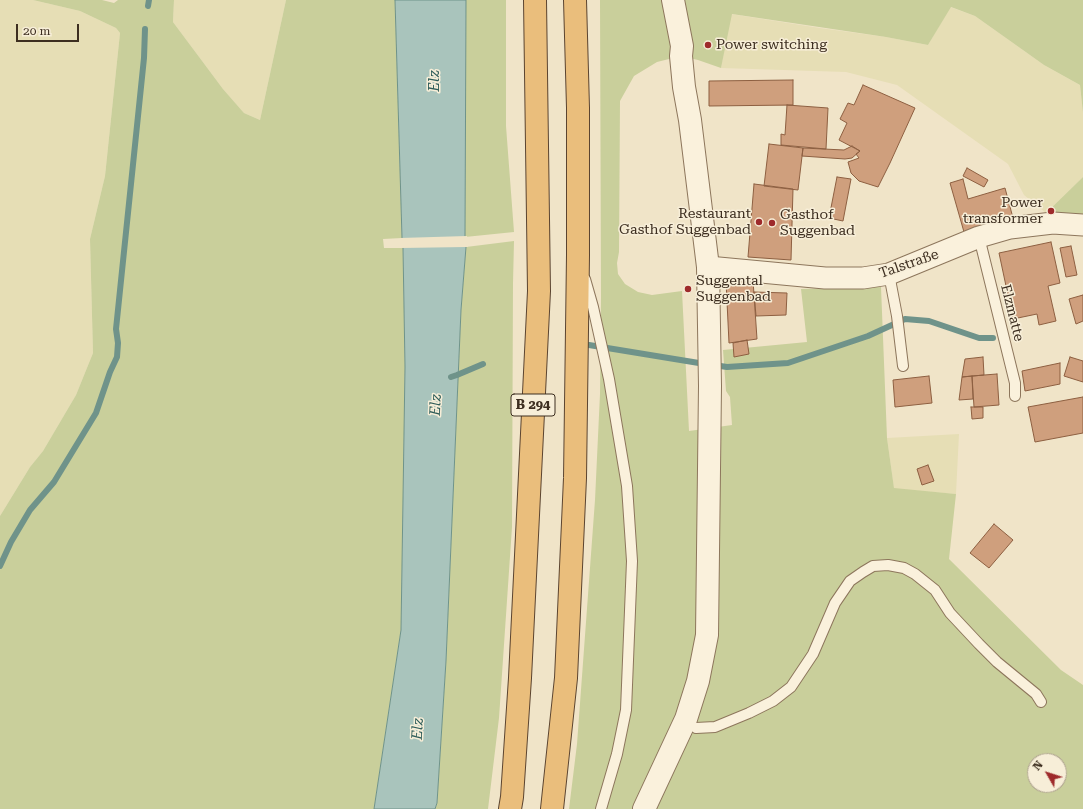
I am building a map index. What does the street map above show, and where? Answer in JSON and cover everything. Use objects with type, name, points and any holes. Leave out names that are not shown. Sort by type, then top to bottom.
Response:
[{"type":"highway","name":"B 294","points":[[510,809],[520,678],[538,291],[535,0]]},
{"type":"highway","name":"B 294","points":[[552,809],[566,678],[575,478],[578,115],[575,0]]},
{"type":"street","points":[[644,809],[686,719],[698,680],[706,635],[710,386],[708,267],[690,120],[684,87],[681,56],[682,46],[673,0]]},
{"type":"street","name":"Talstraße","points":[[708,267],[825,278],[863,278],[889,274],[979,237],[1010,228],[1053,223],[1083,225]]},
{"type":"lane","name":"Elzmatte","points":[[979,237],[1015,383],[1015,396]]},
{"type":"lane","points":[[578,255],[593,307],[609,379],[627,486],[632,561],[626,710],[617,754],[601,809]]},
{"type":"lane","points":[[889,274],[899,328],[903,366]]},
{"type":"lane","points":[[696,728],[714,727],[749,713],[773,701],[791,687],[813,654],[835,603],[850,581],[873,566],[888,565],[904,568],[915,574],[935,590],[950,613],[979,644],[997,662],[1036,694],[1041,702]]},
{"type":"shaded area","points":[[0,0],[33,0],[80,11],[116,28],[120,33],[105,176],[90,239],[93,353],[76,395],[43,451],[30,467],[0,516]]},
{"type":"shaded area","points":[[174,0],[286,0],[260,120],[244,113],[223,89],[173,22]]},
{"type":"shaded area","points":[[950,7],[975,16],[1044,65],[1080,85],[1083,113],[1083,177],[1046,213],[1024,195],[1008,164],[897,85],[846,72],[721,68],[731,14],[886,37],[928,45]]},
{"type":"shaded area","points":[[959,434],[956,494],[894,489],[887,438]]},
{"type":"green space","points":[[33,0],[102,0],[114,3],[118,0],[174,0],[173,22],[223,89],[244,113],[260,120],[286,0],[395,0],[402,238],[383,239],[384,248],[403,248],[405,367],[401,630],[374,809],[0,809],[0,516],[30,467],[43,451],[76,395],[93,353],[90,239],[105,176],[120,33],[116,28],[80,11]]},
{"type":"green space","points":[[466,0],[506,0],[506,126],[514,232],[465,237]]},
{"type":"green space","points":[[600,0],[1083,0],[1083,113],[1080,85],[1044,65],[975,16],[951,7],[928,45],[886,37],[732,14],[721,68],[681,56],[657,62],[634,76],[620,101],[619,252],[617,263],[618,274],[625,284],[638,292],[652,295],[682,291],[689,431],[732,425],[730,397],[726,391],[723,350],[807,342],[801,289],[881,287],[887,438],[894,488],[956,494],[949,559],[1061,670],[1083,685],[1083,809],[569,809],[577,744],[595,500],[600,394]]},
{"type":"green space","points":[[1083,177],[1083,219],[1046,213]]},
{"type":"green space","points":[[514,241],[512,527],[499,718],[488,809],[435,809],[437,803],[446,661],[461,310],[466,247]]},
{"type":"water","name":"Elz","points":[[395,0],[466,0],[466,247],[461,310],[446,661],[437,803],[435,809],[374,809],[401,630],[405,367],[403,248]]},
{"type":"pier","points":[[467,236],[468,247],[401,248],[400,238]]},
{"type":"building","name":"Power switching","points":[[708,42],[712,44],[708,49],[704,46]]},
{"type":"building","points":[[793,80],[793,105],[709,106],[709,81]]},
{"type":"building","points":[[863,85],[915,108],[878,187],[859,181],[851,173],[848,162],[859,158],[856,154],[860,151],[839,140],[847,123],[840,119],[848,103],[854,105]]},
{"type":"building","points":[[787,105],[828,108],[826,149],[781,145],[781,134],[785,135]]},
{"type":"building","points":[[769,144],[803,148],[798,190],[764,186]]},
{"type":"building","points":[[852,146],[860,151],[852,158],[845,159],[802,156],[803,148],[844,150]]},
{"type":"building","points":[[967,168],[988,180],[984,187],[963,176]]},
{"type":"building","points":[[837,177],[851,179],[843,221],[829,218]]},
{"type":"building","points":[[963,179],[968,199],[1005,188],[1013,218],[964,232],[950,183]]},
{"type":"building","name":"Gasthof Suggenbad","points":[[754,184],[793,189],[791,260],[748,257]]},
{"type":"building","name":"Power transformer","points":[[1049,209],[1053,209],[1053,213],[1049,213]]},
{"type":"building","points":[[1051,242],[1060,283],[1048,286],[1056,321],[1039,325],[1037,314],[1013,319],[999,253]]},
{"type":"building","points":[[1071,246],[1077,275],[1066,277],[1060,248]]},
{"type":"building","points":[[753,280],[757,339],[729,343],[726,281]]},
{"type":"building","points":[[754,292],[787,293],[786,315],[756,316]]},
{"type":"building","points":[[1083,295],[1083,321],[1076,324],[1069,299]]},
{"type":"building","points":[[747,340],[749,354],[734,357],[733,343]]},
{"type":"building","points":[[983,357],[984,375],[962,377],[965,359]]},
{"type":"building","points":[[1070,357],[1083,361],[1083,382],[1064,376]]},
{"type":"building","points":[[1060,363],[1060,384],[1025,391],[1022,371]]},
{"type":"building","points":[[997,374],[999,405],[974,407],[972,376]]},
{"type":"building","points":[[929,376],[932,403],[895,407],[893,380]]},
{"type":"building","points":[[972,376],[973,399],[959,400],[962,377]]},
{"type":"building","points":[[1083,397],[1083,433],[1035,442],[1028,407]]},
{"type":"building","points":[[971,407],[983,407],[983,418],[972,419]]},
{"type":"building","points":[[928,465],[934,481],[922,485],[917,469]]},
{"type":"building","points":[[994,524],[1013,540],[989,568],[970,553]]},
{"type":"waterway","points":[[148,6],[149,0]]},
{"type":"waterway","points":[[0,566],[11,542],[30,510],[54,482],[96,413],[110,372],[117,357],[118,343],[116,329],[144,58],[145,29]]},
{"type":"waterway","points":[[714,365],[727,367],[788,363],[868,336],[905,319],[929,321],[979,338],[993,338]]},
{"type":"waterway","points":[[589,345],[705,364]]},
{"type":"waterway","points":[[451,377],[483,364]]},
{"type":"place","name":"Power switching","points":[[708,45]]},
{"type":"place","name":"Power transformer","points":[[1051,211]]},
{"type":"place","name":"Restaurant Gasthof Suggenbad","points":[[759,222]]},
{"type":"place","name":"Gasthof Suggenbad","points":[[772,223]]},
{"type":"place","name":"Suggental Suggenbad","points":[[688,289]]}]
